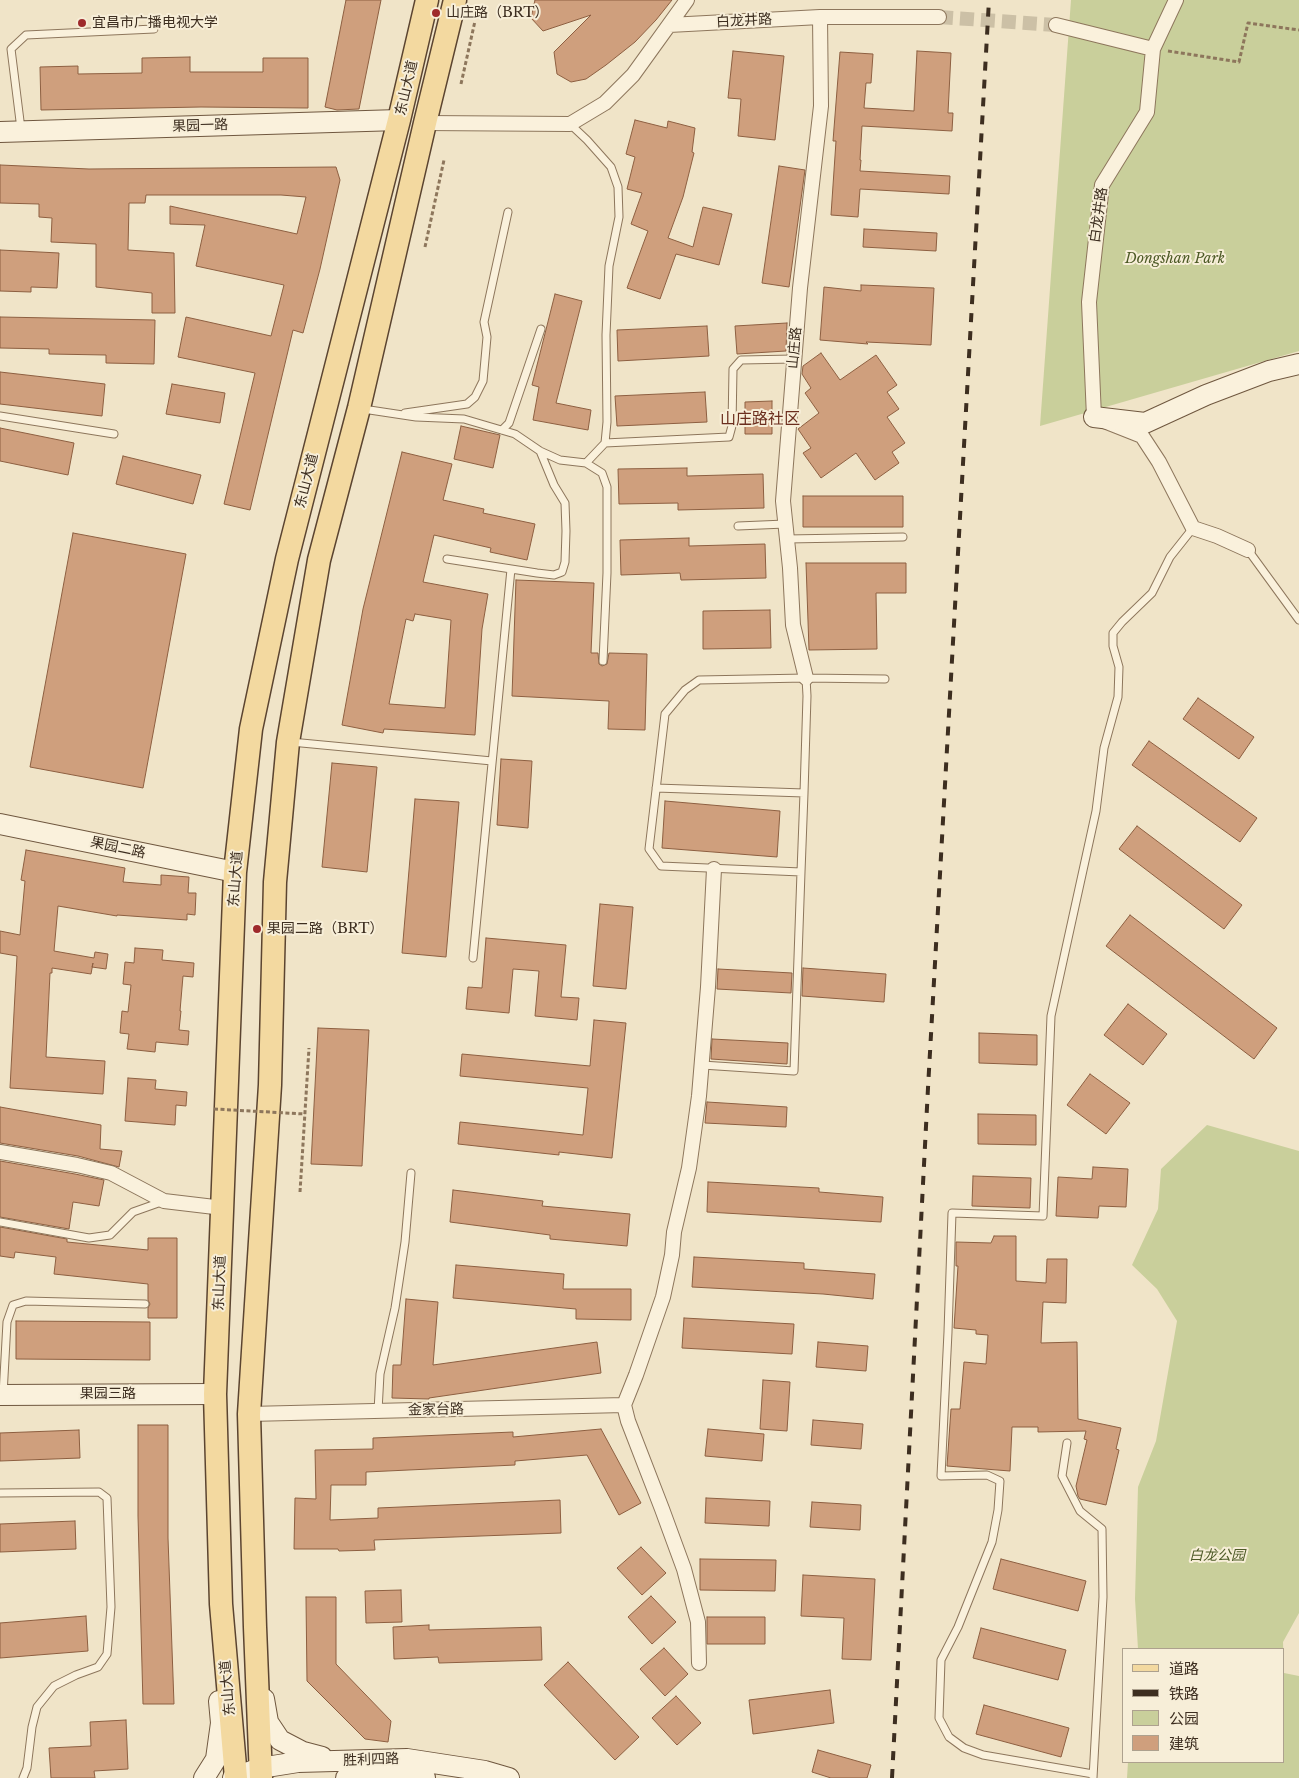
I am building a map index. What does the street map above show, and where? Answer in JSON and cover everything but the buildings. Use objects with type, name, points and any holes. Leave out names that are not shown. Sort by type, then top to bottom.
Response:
[{"type":"main road","name":"东山大道","points":[[235,1778],[221,1604],[215,1394],[235,872],[251,729],[286,560],[399,120],[427,0]]},
{"type":"main road","name":"东山大道","points":[[261,1773],[249,1414],[270,1085],[275,882],[288,742],[319,560],[359,408],[455,0]]},
{"type":"street","points":[[425,123],[570,124],[605,103],[632,75],[687,0]]},
{"type":"street","name":"白龙井路","points":[[1094,417],[1088,302],[1102,185],[1147,112],[1153,49],[1176,0]]},
{"type":"street","name":"白龙井路","points":[[669,25],[820,17],[939,17]]},
{"type":"street","name":"山庄路","points":[[806,678],[793,625],[783,501],[800,288],[821,106],[820,17]]},
{"type":"street","points":[[1056,25],[1153,49]]},
{"type":"street","name":"果园一路","points":[[0,132],[399,120]]},
{"type":"street","points":[[1094,417],[1145,423],[1206,395],[1269,371],[1299,364]]},
{"type":"street","points":[[1094,417],[1142,436],[1159,462],[1193,528],[1248,550]]},
{"type":"street","name":"果园二路","points":[[0,824],[235,872]]},
{"type":"street","points":[[699,1663],[698,1622],[684,1569],[624,1406],[663,1297],[672,1255],[674,1232],[689,1168],[702,1065],[714,869]]},
{"type":"street","points":[[0,1152],[77,1165],[111,1173],[164,1201],[223,1208]]},
{"type":"street","name":"果园三路","points":[[1,1395],[215,1394]]},
{"type":"street","name":"金家台路","points":[[249,1414],[624,1406]]},
{"type":"street","points":[[204,1778],[216,1759],[221,1723],[216,1659],[221,1604]]},
{"type":"street","points":[[255,1627],[268,1722],[280,1740],[303,1752],[336,1761]]},
{"type":"street","name":"胜利四路","points":[[235,1778],[261,1773],[298,1762],[407,1759],[485,1771],[509,1778]]},
{"type":"street","name":"胜利四路","points":[[346,1778],[407,1775],[425,1778]]},
{"type":"lane","points":[[22,132],[12,48],[26,34],[154,29]]},
{"type":"lane","points":[[570,124],[587,140],[611,168],[618,188],[619,217],[609,266],[606,335],[607,422],[605,443],[586,463]]},
{"type":"lane","points":[[397,414],[467,404],[476,397],[484,381],[486,337],[484,322],[508,212]]},
{"type":"lane","points":[[502,430],[509,423],[515,410],[541,329]]},
{"type":"lane","points":[[605,443],[729,437],[732,426],[733,369],[742,360],[794,359]]},
{"type":"lane","points":[[359,408],[416,417],[464,419],[515,434],[560,460],[586,463],[602,473],[607,487],[607,573],[603,660]]},
{"type":"lane","points":[[0,416],[114,434]]},
{"type":"lane","points":[[447,559],[554,575],[562,572],[565,562],[565,503],[554,485],[540,450]]},
{"type":"lane","points":[[738,526],[786,524]]},
{"type":"lane","points":[[1067,1443],[1062,1476],[1080,1511],[1102,1529],[1103,1597],[1093,1776],[983,1755],[964,1748],[949,1737],[939,1718],[941,1660],[958,1626],[992,1542],[998,1510],[1000,1481],[987,1475],[941,1476],[952,1213],[1043,1216],[1050,1016],[1096,811],[1104,748],[1118,697],[1119,667],[1113,646],[1113,633],[1152,593],[1170,557],[1193,528]]},
{"type":"lane","points":[[787,539],[903,537]]},
{"type":"lane","points":[[1248,550],[1299,620]]},
{"type":"lane","points":[[473,958],[511,569]]},
{"type":"lane","points":[[702,1065],[794,1071],[806,678]]},
{"type":"lane","points":[[801,872],[662,866],[649,849],[665,714],[685,690],[699,680],[885,679]]},
{"type":"lane","points":[[288,742],[492,761]]},
{"type":"lane","points":[[656,788],[804,792]]},
{"type":"lane","points":[[378,1411],[380,1374],[395,1308],[406,1242],[411,1173]]},
{"type":"lane","points":[[0,1222],[89,1238],[110,1235],[133,1212],[164,1201]]},
{"type":"lane","points":[[1,1395],[7,1322],[13,1305],[26,1301],[145,1304]]},
{"type":"lane","points":[[0,1493],[99,1492],[107,1498],[111,1606],[108,1654],[98,1667],[54,1686],[37,1707],[32,1726],[27,1768],[23,1778]]},
{"type":"path","points":[[461,84],[475,21]]},
{"type":"path","points":[[1153,49],[1239,62],[1248,23],[1299,30]]},
{"type":"path","points":[[425,247],[444,160]]},
{"type":"path","points":[[300,1192],[309,1048]]},
{"type":"path","points":[[214,1109],[305,1114]]},
{"type":"green space","name":"Dongshan Park","points":[[1071,0],[1299,0],[1299,351],[1040,426]]},
{"type":"green space","name":"白龙公园","points":[[1207,1125],[1299,1151],[1299,1613],[1283,1642],[1283,1648],[1138,1648],[1135,1599],[1138,1487],[1156,1441],[1177,1321],[1157,1289],[1132,1265],[1158,1209],[1161,1169]]},
{"type":"green space","name":"白龙公园","points":[[1284,1673],[1299,1676],[1299,1778],[1127,1778],[1128,1763],[1284,1763]]},
{"type":"tunnel","points":[[939,17],[1056,25]]},
{"type":"railway","points":[[892,1778],[928,1088],[989,0]]},
{"type":"place","name":"山庄路（BRT）","points":[[436,13]]},
{"type":"place","name":"宜昌市广播电视大学","points":[[82,23]]},
{"type":"place","name":"果园二路（BRT）","points":[[257,929]]},
{"type":"district","name":"山庄路社区","points":[[760,419]]}]
